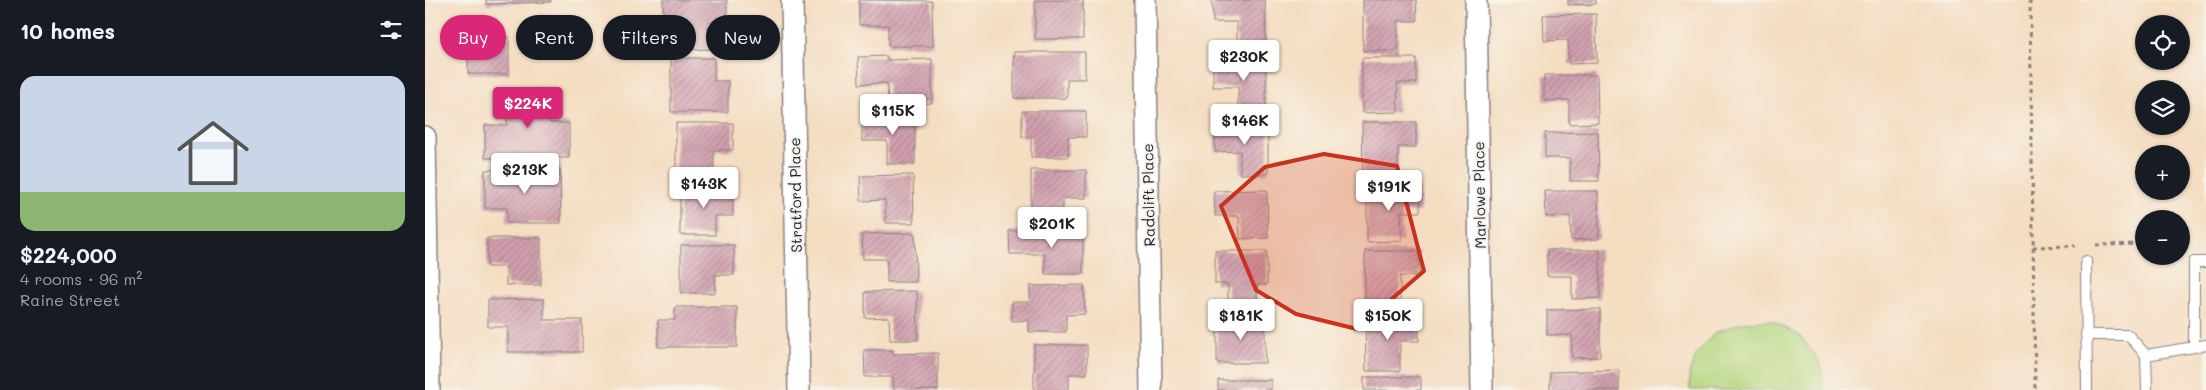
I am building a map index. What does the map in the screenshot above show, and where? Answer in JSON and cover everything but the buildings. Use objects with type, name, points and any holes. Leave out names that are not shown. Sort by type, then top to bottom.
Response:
[{"type":"street","name":"Stratford Place","points":[[792,0],[799,390]]},
{"type":"street","name":"Radclift Place","points":[[1145,0],[1151,390]]},
{"type":"street","name":"Marlowe Place","points":[[1476,0],[1482,390]]},
{"type":"street","points":[[425,137],[429,390]]},
{"type":"lane","points":[[2086,261],[2087,390]]},
{"type":"lane","points":[[2194,347],[2194,262],[2206,262]]},
{"type":"lane","points":[[2086,336],[2128,335],[2147,355],[2147,390]]},
{"type":"lane","points":[[2147,355],[2206,345]]},
{"type":"path","points":[[2030,0],[2035,390]]},
{"type":"highlighted area","points":[[1324,154],[1397,166],[1424,271],[1357,329],[1296,314],[1256,290],[1221,206],[1265,167]]},
{"type":"green space","points":[[1771,321],[1799,335],[1820,362],[1824,390],[1690,390],[1689,373],[1697,353],[1716,332],[1744,322]]}]
